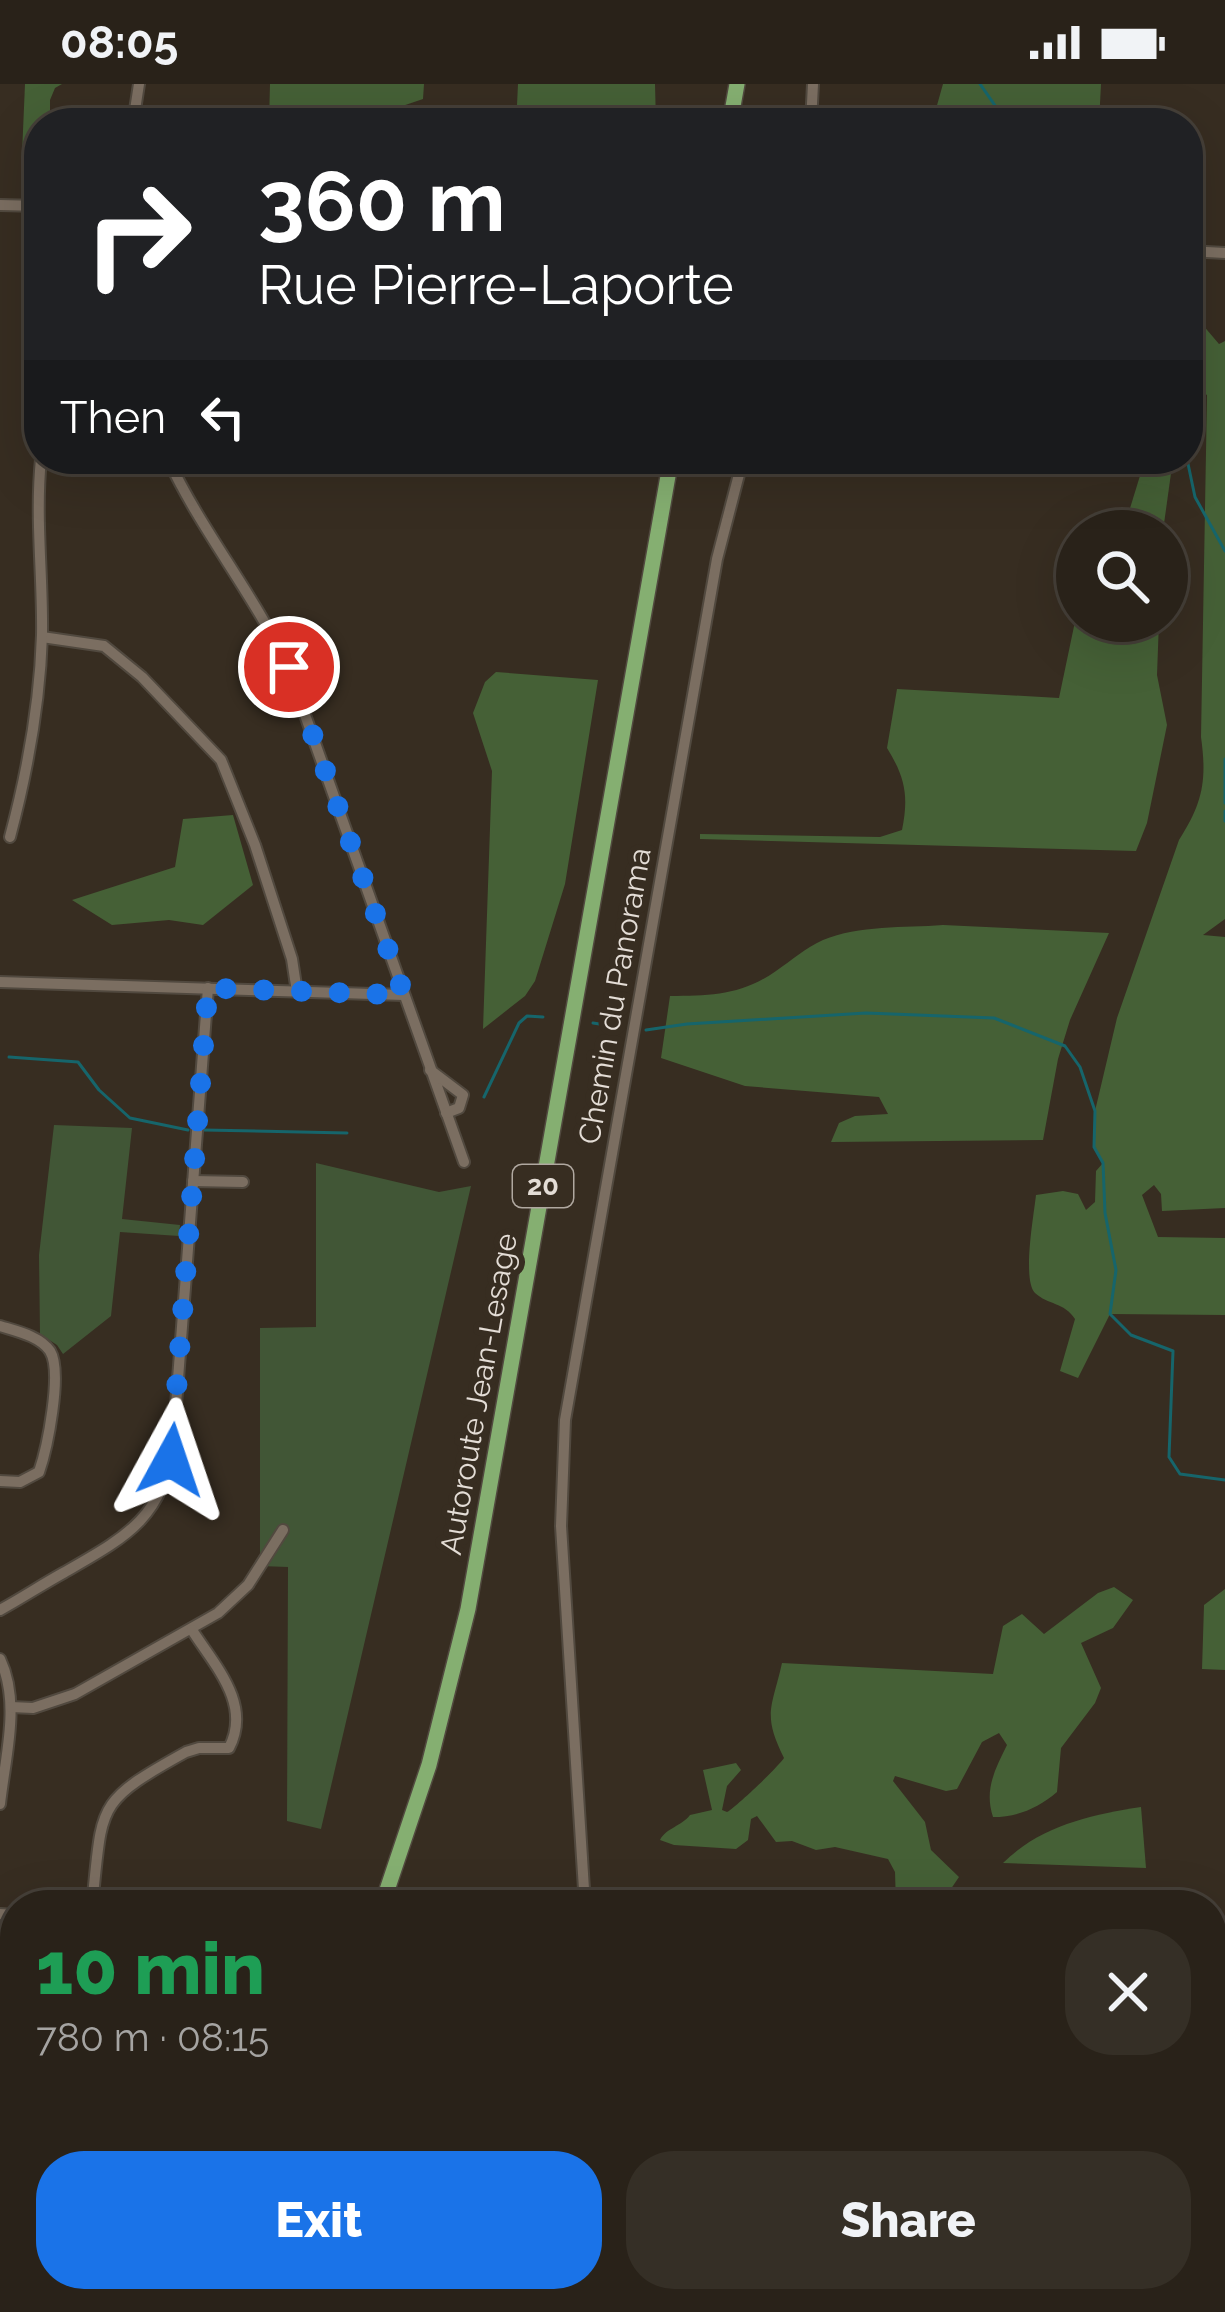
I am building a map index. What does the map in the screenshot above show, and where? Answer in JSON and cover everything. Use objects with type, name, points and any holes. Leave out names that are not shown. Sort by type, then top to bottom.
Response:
[{"type":"highway","name":"Autoroute Jean-Lesage","points":[[387,1890],[429,1765],[468,1609],[668,474]]},
{"type":"street","points":[[10,837],[22,789],[42,637],[39,474]]},
{"type":"street","points":[[175,474],[245,584],[289,667],[464,1162]]},
{"type":"street","name":"Chemin du Panorama","points":[[584,1890],[560,1526],[565,1420],[717,559],[739,474]]},
{"type":"street","points":[[42,637],[104,646],[142,677],[221,760],[255,845],[292,958],[297,992]]},
{"type":"street","points":[[0,982],[404,995]]},
{"type":"street","points":[[0,1610],[119,1540],[147,1514],[165,1484],[173,1444],[208,988]]},
{"type":"street","points":[[428,1068],[463,1094],[459,1108],[446,1113]]},
{"type":"street","points":[[193,1180],[243,1182]]},
{"type":"street","points":[[0,1326],[40,1342],[50,1351],[55,1372],[39,1472],[20,1482],[0,1481]]},
{"type":"street","points":[[11,1707],[32,1708],[75,1694],[192,1630],[235,1600],[284,1531]]},
{"type":"street","points":[[94,1890],[101,1823],[116,1796],[186,1752],[229,1748],[236,1732],[231,1690],[192,1630]]},
{"type":"street","points":[[0,1659],[10,1684],[11,1707],[0,1804]]},
{"type":"green space","points":[[25,84],[62,84],[55,88],[50,108],[24,108],[22,154]]},
{"type":"green space","points":[[270,84],[424,84],[423,99],[396,108],[269,108]]},
{"type":"green space","points":[[518,84],[655,84],[656,108],[517,105]]},
{"type":"green space","points":[[943,84],[1101,84],[1100,108],[936,108]]},
{"type":"green space","points":[[1203,325],[1219,344],[1225,341],[1225,919],[1203,935],[1225,937],[1225,1208],[1162,1211],[1161,1194],[1154,1185],[1142,1195],[1158,1237],[1225,1238],[1225,1315],[1110,1314],[1078,1378],[1060,1371],[1075,1319],[1031,1286],[1036,1195],[1078,1194],[1086,1210],[1095,1202],[1096,1171],[1103,1163],[1094,1147],[1095,1111],[1117,1018],[1203,779],[1207,395],[1203,392]]},
{"type":"green space","points":[[1141,474],[1171,474],[1166,510],[1129,510]]},
{"type":"green space","points":[[1071,642],[1158,642],[1157,675],[1167,725],[1147,823],[1136,851],[700,839],[700,834],[880,837],[902,830],[904,787],[887,748],[897,689],[1059,698]]},
{"type":"green space","points":[[496,672],[598,680],[565,884],[535,981],[525,996],[483,1029],[492,771],[473,713],[485,682]]},
{"type":"green space","points":[[233,815],[253,885],[203,925],[169,920],[112,925],[72,900],[175,867],[183,819]]},
{"type":"green space","points":[[943,925],[1109,933],[1070,1020],[1043,1140],[831,1142],[839,1123],[855,1116],[888,1114],[879,1097],[745,1086],[661,1058],[670,996],[713,994],[751,985],[837,935]]},
{"type":"green space","points":[[54,1125],[132,1128],[122,1219],[180,1225],[179,1236],[120,1232],[111,1316],[63,1354],[40,1334],[39,1255]]},
{"type":"green space","points":[[316,1163],[439,1192],[471,1186],[321,1829],[287,1821],[288,1567],[260,1566],[260,1328],[316,1327]]},
{"type":"green space","points":[[1114,1587],[1133,1600],[1113,1628],[1081,1643],[1101,1688],[1061,1748],[1057,1792],[1027,1810],[993,1817],[990,1789],[1007,1745],[999,1733],[982,1742],[957,1789],[946,1791],[895,1776],[893,1781],[925,1822],[931,1850],[959,1877],[950,1890],[896,1890],[895,1872],[888,1859],[835,1847],[816,1850],[792,1841],[776,1842],[757,1816],[751,1819],[748,1840],[736,1849],[660,1840],[690,1815],[712,1810],[703,1770],[736,1763],[741,1770],[727,1786],[722,1810],[727,1812],[784,1758],[771,1720],[782,1663],[993,1674],[1003,1626],[1022,1614],[1044,1634],[1098,1593]]},
{"type":"green space","points":[[1225,1589],[1225,1670],[1202,1669],[1204,1605]]},
{"type":"green space","points":[[1141,1807],[1146,1868],[1003,1863],[1049,1831]]},
{"type":"waterway","points":[[980,84],[997,108]]},
{"type":"waterway","points":[[1190,474],[1195,497],[1225,551]]},
{"type":"waterway","points":[[1225,759],[1225,803]]},
{"type":"waterway","points":[[1225,811],[1225,821]]},
{"type":"waterway","points":[[646,1030],[866,1013],[994,1018],[1065,1046],[1080,1067],[1095,1111],[1094,1147],[1103,1163],[1105,1213],[1116,1270],[1110,1314],[1131,1335],[1173,1351],[1169,1457],[1180,1474],[1225,1480]]},
{"type":"waterway","points":[[484,1097],[519,1023],[527,1016],[543,1017]]},
{"type":"waterway","points":[[593,1023],[612,1026]]},
{"type":"waterway","points":[[9,1057],[78,1062],[99,1090],[130,1118],[188,1130]]},
{"type":"waterway","points":[[204,1130],[347,1133]]},
{"type":"route","points":[[171,1460],[208,988],[404,995],[289,667]]}]
